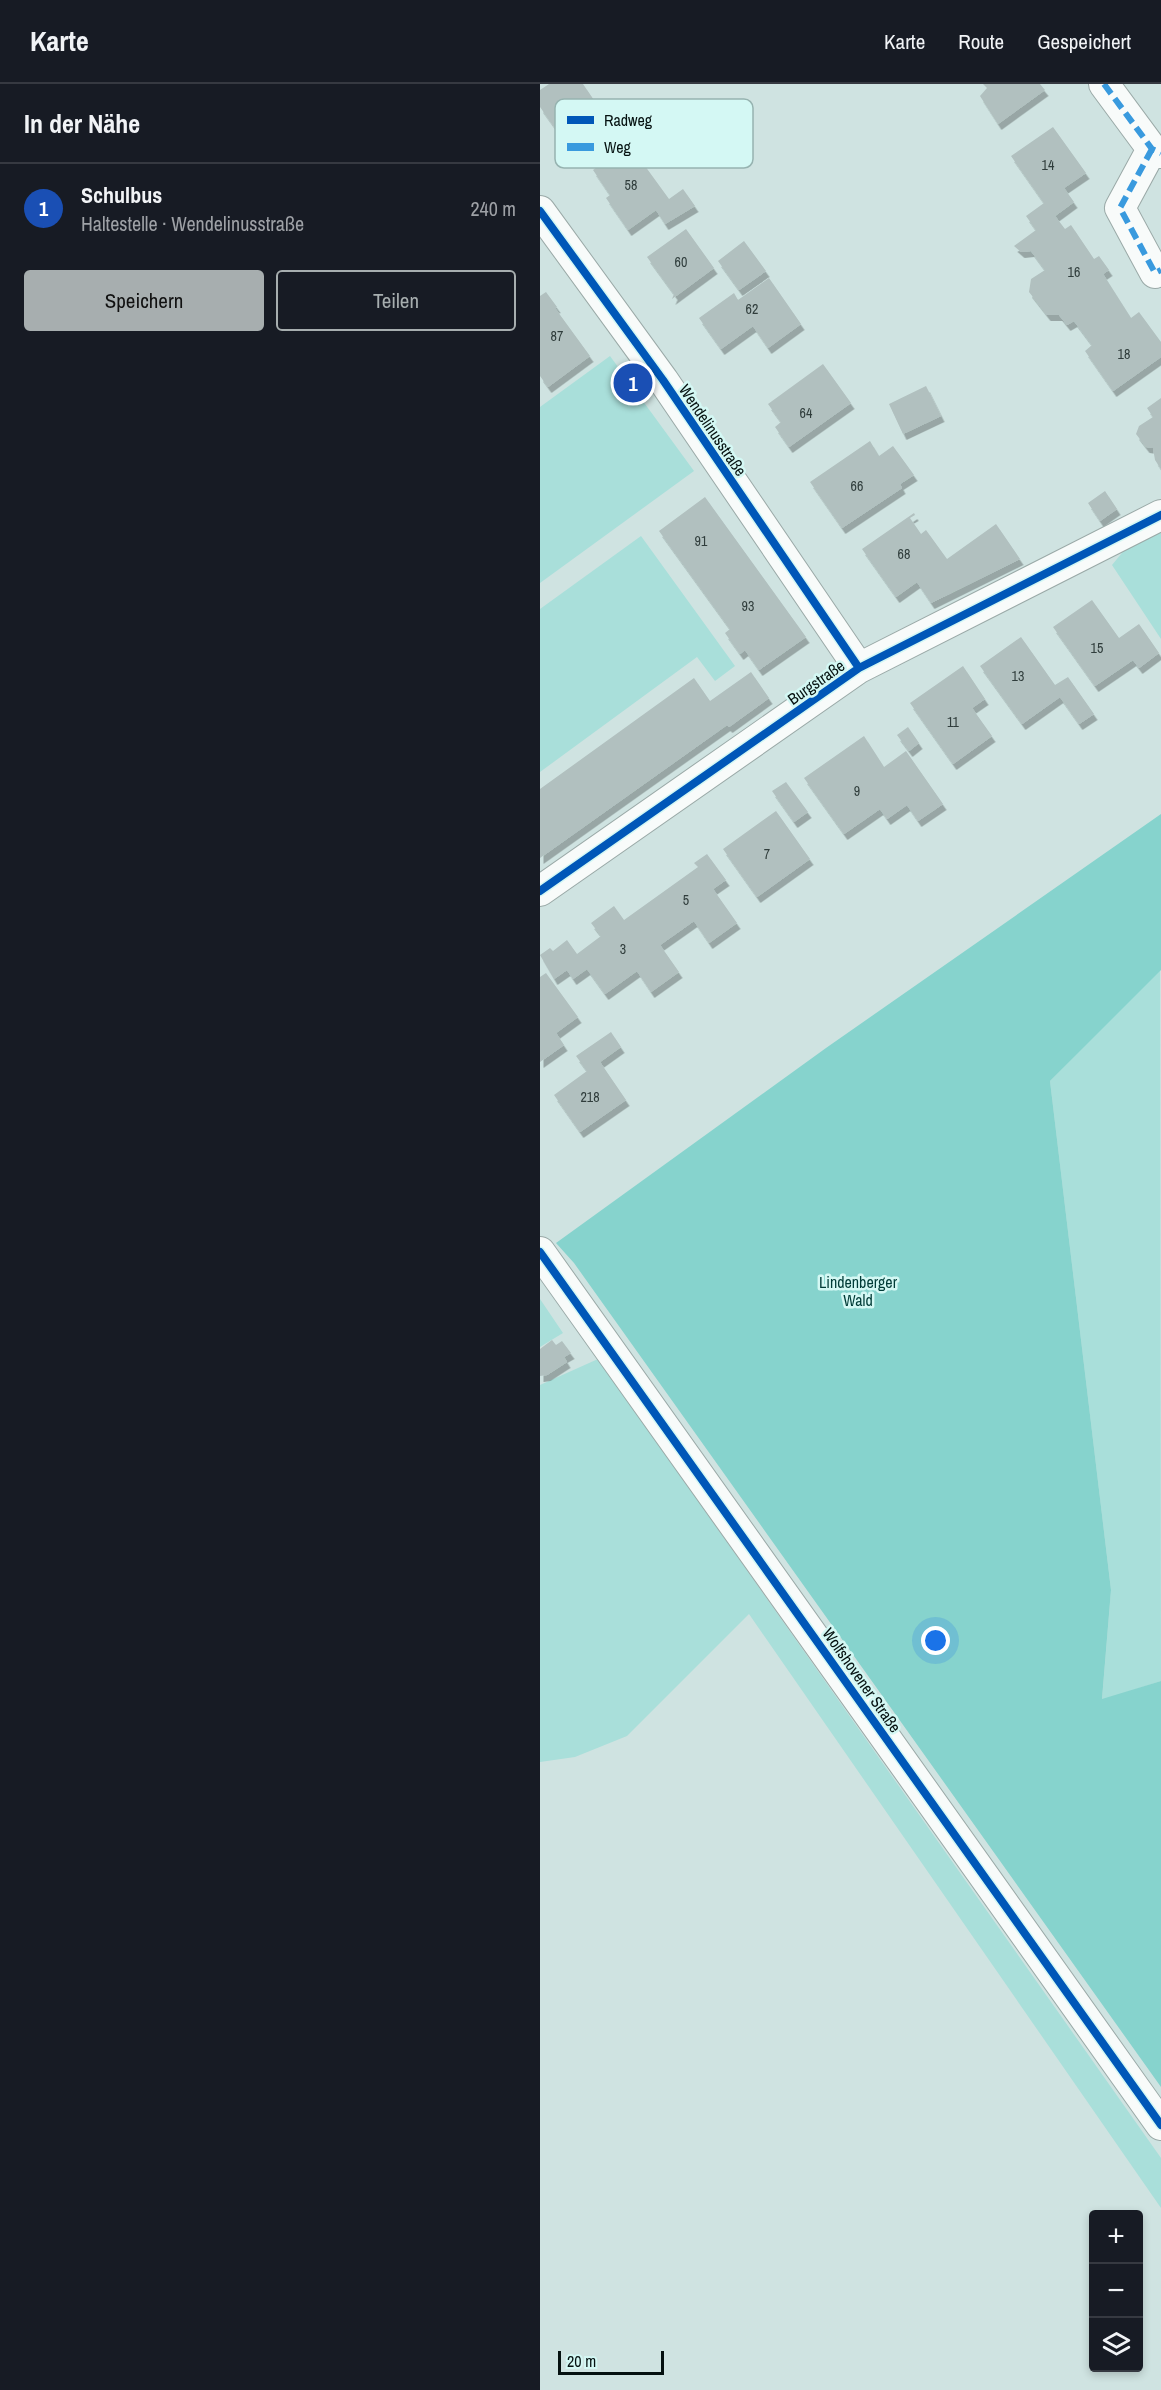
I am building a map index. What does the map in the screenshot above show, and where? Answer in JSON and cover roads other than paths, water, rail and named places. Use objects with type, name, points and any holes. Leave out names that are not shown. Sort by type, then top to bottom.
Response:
[{"type":"street","points":[[1104,84],[1156,151],[1120,208],[1155,273],[1161,270]]},
{"type":"street","name":"Wendelinusstraße","points":[[540,211],[663,380],[859,668]]},
{"type":"street","name":"Burgstraße","points":[[540,891],[859,668],[1161,515]]},
{"type":"street","name":"Wolfshovener Straße","points":[[540,1252],[1161,2125]]},
{"type":"place","name":"Schulbus","points":[[633,383]]},
{"type":"park label","name":"Lindenberger Wald","points":[[858,1291]]}]
